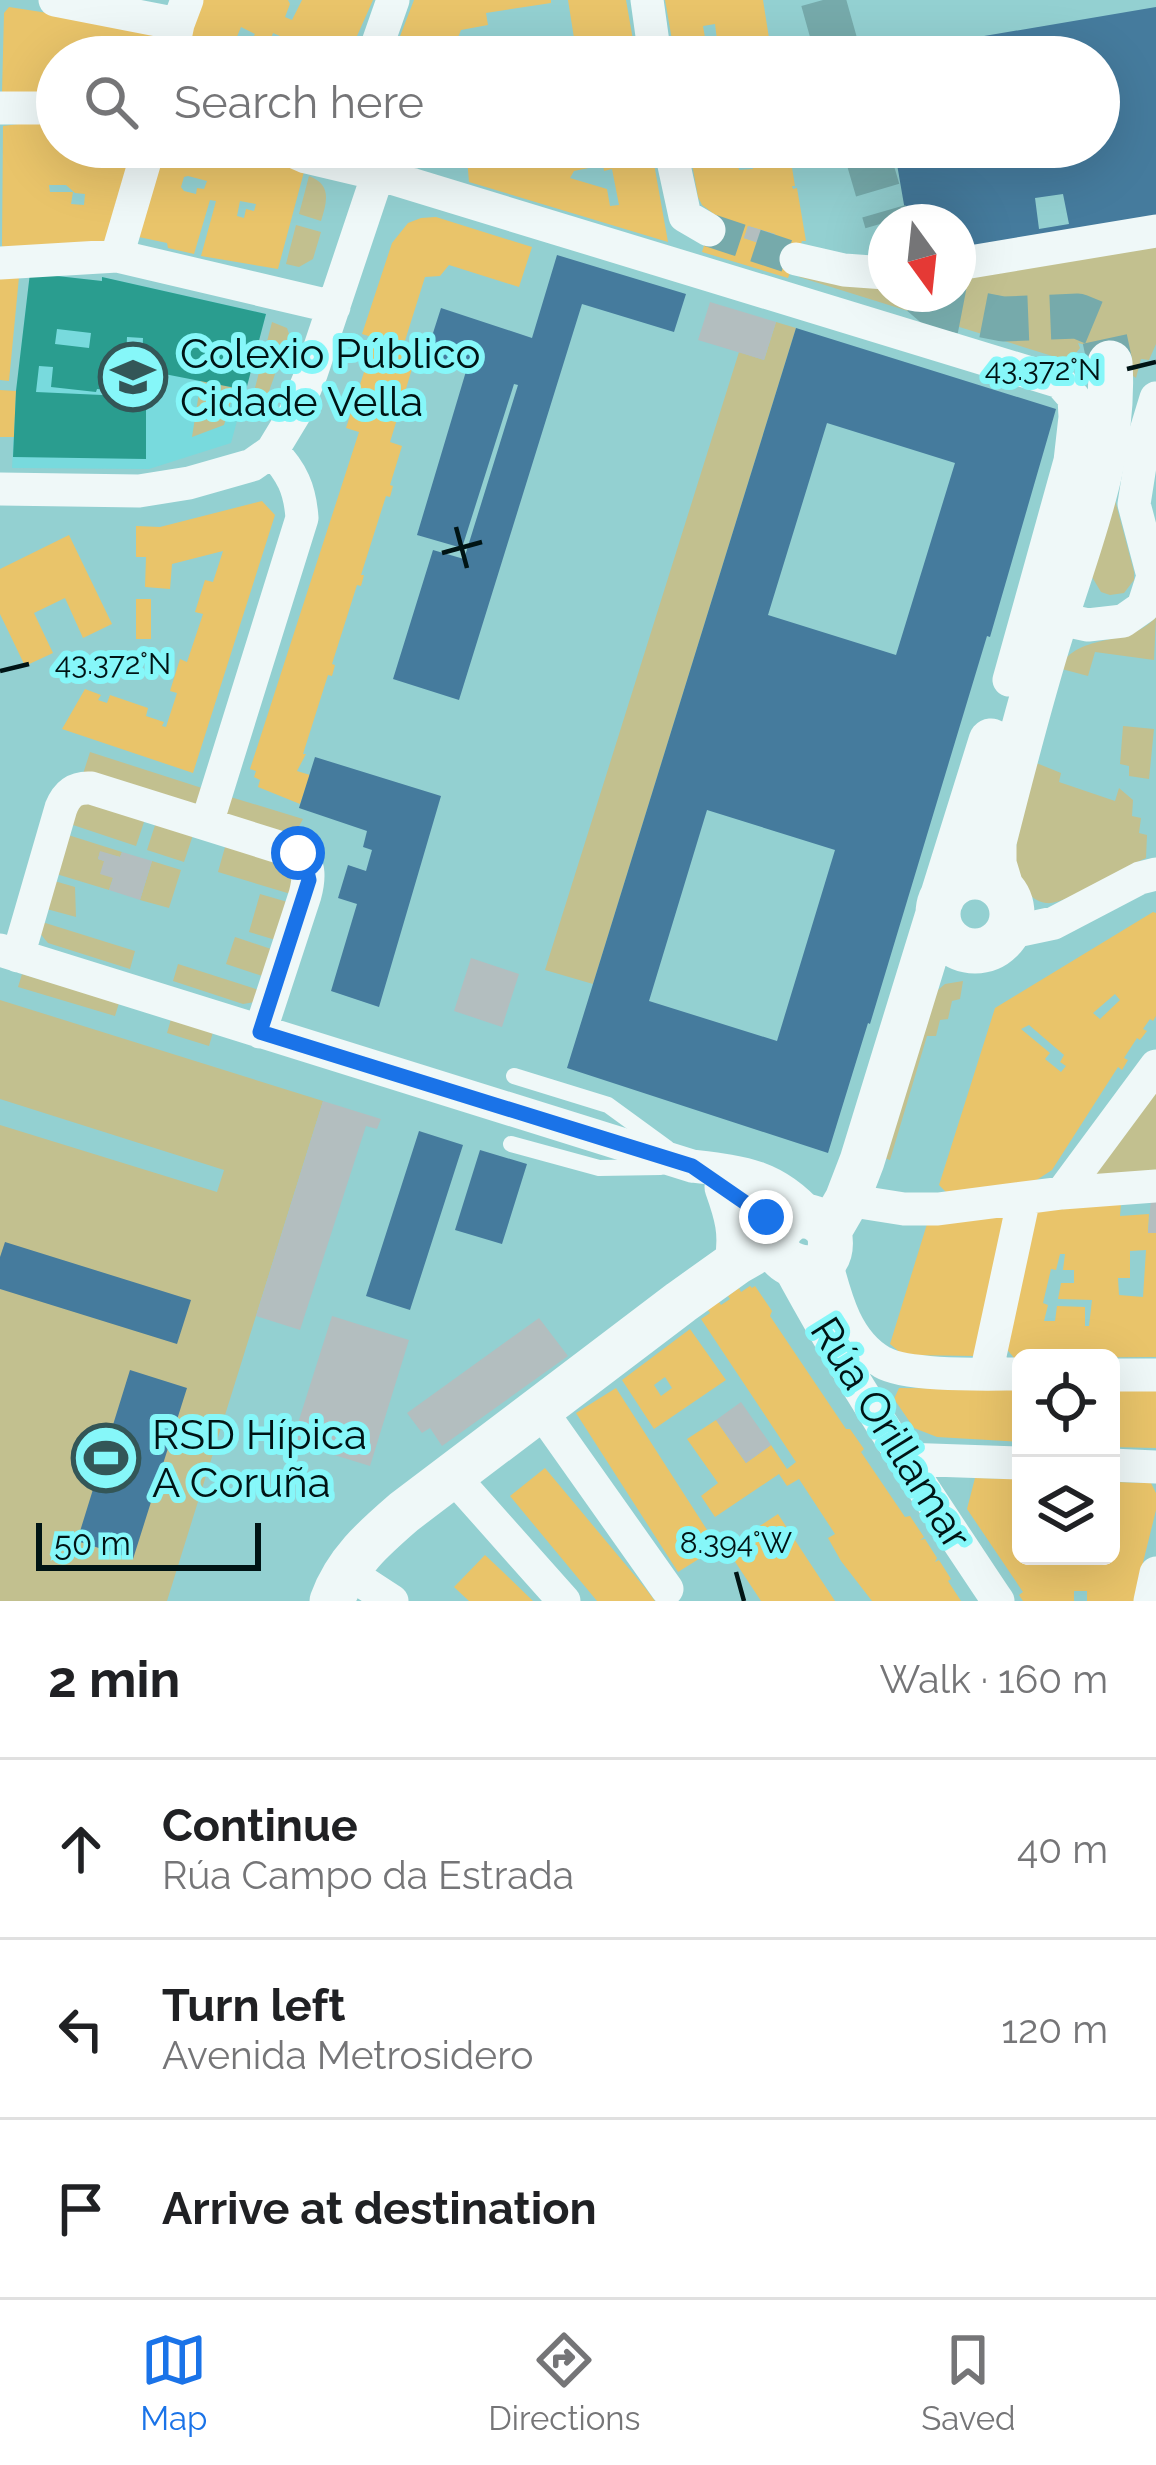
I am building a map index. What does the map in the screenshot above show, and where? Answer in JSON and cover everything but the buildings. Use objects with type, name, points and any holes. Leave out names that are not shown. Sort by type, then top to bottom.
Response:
[{"type":"main road","points":[[915,985],[941,964],[996,941],[1011,924],[1011,904],[994,864],[994,842],[1034,686],[1099,478],[1108,433],[1110,362]]},
{"type":"main road","points":[[339,1586],[367,1544],[451,1474],[737,1262],[808,1234],[862,1161],[1010,680],[1055,618]]},
{"type":"main road","points":[[996,941],[974,950],[953,943],[940,925],[940,906],[957,881],[968,877],[1001,886]]},
{"type":"main road","points":[[709,1176],[740,1222],[737,1262]]},
{"type":"street","points":[[55,0],[178,27]]},
{"type":"street","points":[[380,36],[393,0]]},
{"type":"street","points":[[646,0],[652,36]]},
{"type":"street","points":[[0,109],[36,108]]},
{"type":"street","points":[[117,256],[142,168]]},
{"type":"street","points":[[0,489],[139,491],[252,464],[272,451],[295,413],[334,307],[374,168]]},
{"type":"street","points":[[399,168],[683,265],[1060,382],[1074,398],[1070,461],[1010,680]]},
{"type":"street","points":[[675,168],[685,216],[709,230]]},
{"type":"street","points":[[976,261],[1156,231]]},
{"type":"street","points":[[0,263],[117,256],[334,307]]},
{"type":"street","points":[[796,259],[868,272]]},
{"type":"street","points":[[1055,618],[1088,625],[1123,621],[1143,607],[1154,581],[1134,505],[1156,398]]},
{"type":"street","points":[[208,823],[302,518],[300,493],[290,470],[272,451]]},
{"type":"street","points":[[260,1032],[309,880],[304,859],[298,853],[91,788],[72,790],[65,797],[9,953],[709,1176],[744,1172],[776,1184],[797,1200],[846,1323],[863,1348],[885,1365],[1012,1374]]},
{"type":"street","points":[[996,941],[1054,923],[1156,874]]},
{"type":"street","points":[[1062,1193],[1156,1066]]},
{"type":"street","points":[[808,1234],[904,1209],[938,1210],[1156,1186]]},
{"type":"street","points":[[986,1374],[1024,1198]]},
{"type":"street","name":"Rúa Orillamar","points":[[808,1234],[826,1336],[998,1601]]},
{"type":"street","points":[[1120,1375],[1156,1375]]},
{"type":"street","points":[[539,1408],[667,1589]]},
{"type":"street","points":[[904,1459],[1012,1463]]},
{"type":"street","points":[[1120,1465],[1156,1467]]},
{"type":"street","points":[[451,1474],[564,1601]]},
{"type":"street","points":[[1150,1601],[1156,1573]]},
{"type":"street","points":[[339,1586],[392,1601]]},
{"type":"lane","points":[[514,1076],[608,1105],[709,1176]]},
{"type":"lane","points":[[511,1144],[599,1168],[709,1176]]},
{"type":"shaded area","points":[[309,176],[324,189],[321,221],[299,214]]},
{"type":"shaded area","points":[[296,225],[321,232],[313,259],[299,267],[286,264]]},
{"type":"shaded area","points":[[1156,238],[1156,344],[1149,360],[1141,359],[1136,378],[1086,382],[1083,370],[1101,349],[1078,343],[1080,348],[1065,360],[911,312],[976,312],[976,266]]},
{"type":"shaded area","name":"Colexio Público Cidade Vella","points":[[30,273],[101,281],[102,277],[266,314],[231,443],[149,469],[12,468]]},
{"type":"shaded area","points":[[799,277],[868,279],[868,299]]},
{"type":"shaded area","points":[[272,322],[287,328],[289,334],[266,400],[250,422],[247,419]]},
{"type":"shaded area","points":[[776,322],[796,328],[593,984],[545,970],[739,352],[764,360]]},
{"type":"shaded area","points":[[201,380],[235,388],[224,425],[192,437]]},
{"type":"shaded area","points":[[1115,500],[1134,580],[1124,593],[1110,595],[1101,592],[1092,577]]},
{"type":"shaded area","points":[[1156,617],[1154,660],[1095,652],[1088,676],[1058,668],[1079,648],[1132,633]]},
{"type":"shaded area","points":[[1123,726],[1154,729],[1149,779],[1129,776],[1129,766],[1120,764]]},
{"type":"shaded area","points":[[90,752],[205,789],[191,806],[82,777]]},
{"type":"shaded area","points":[[1029,760],[1061,773],[1059,782],[1115,801],[1119,788],[1133,800],[1132,816],[1141,818],[1139,833],[1147,835],[1146,858],[1055,902],[1030,895],[1013,868]]},
{"type":"shaded area","points":[[224,795],[303,819],[289,837],[226,818]]},
{"type":"shaded area","points":[[82,801],[146,816],[136,846],[67,823]]},
{"type":"shaded area","points":[[157,819],[194,832],[184,862],[147,850]]},
{"type":"shaded area","points":[[65,834],[122,852],[120,857],[100,852],[98,859],[113,878],[109,890],[53,873]]},
{"type":"shaded area","points":[[227,840],[295,864],[294,895],[218,872]]},
{"type":"shaded area","points":[[152,861],[181,870],[169,908],[140,900]]},
{"type":"shaded area","points":[[51,880],[75,887],[76,917],[43,908]]},
{"type":"shaded area","points":[[260,894],[291,903],[279,941],[249,932]]},
{"type":"shaded area","points":[[39,921],[135,951],[130,969],[48,943],[38,931]]},
{"type":"shaded area","points":[[235,937],[277,951],[268,978],[226,964]]},
{"type":"shaded area","points":[[178,964],[265,992],[255,1002],[243,1004],[173,981]]},
{"type":"shaded area","points":[[22,974],[119,1003],[115,1016],[18,987]]},
{"type":"shaded area","points":[[963,981],[960,999],[952,1001],[948,1019],[940,1020],[936,1036],[927,1036],[890,1160],[882,1157],[932,995],[945,984]]},
{"type":"shaded area","name":"RSD Hípica A Coruña","points":[[0,1000],[323,1101],[167,1601],[0,1601],[0,1125],[217,1192],[224,1170],[0,1099]]},
{"type":"shaded area","points":[[171,1019],[213,1032],[209,1046],[167,1033]]},
{"type":"shaded area","points":[[1156,1078],[1156,1175],[1088,1181]]},
{"type":"tunnel","points":[[823,0],[833,36]]},
{"type":"tunnel","points":[[871,168],[882,204]]},
{"type":"tunnel","points":[[709,230],[796,259]]},
{"type":"tunnel","points":[[967,312],[1003,319],[1078,316],[1102,326],[1110,363]]},
{"type":"place","name":"Colexio Público Cidade Vella","points":[[133,377]]},
{"type":"place","name":"RSD Hípica A Coruña","points":[[106,1458]]},
{"type":"route","points":[[298,853],[308,868],[309,880],[260,1032],[692,1166],[766,1217]]}]
